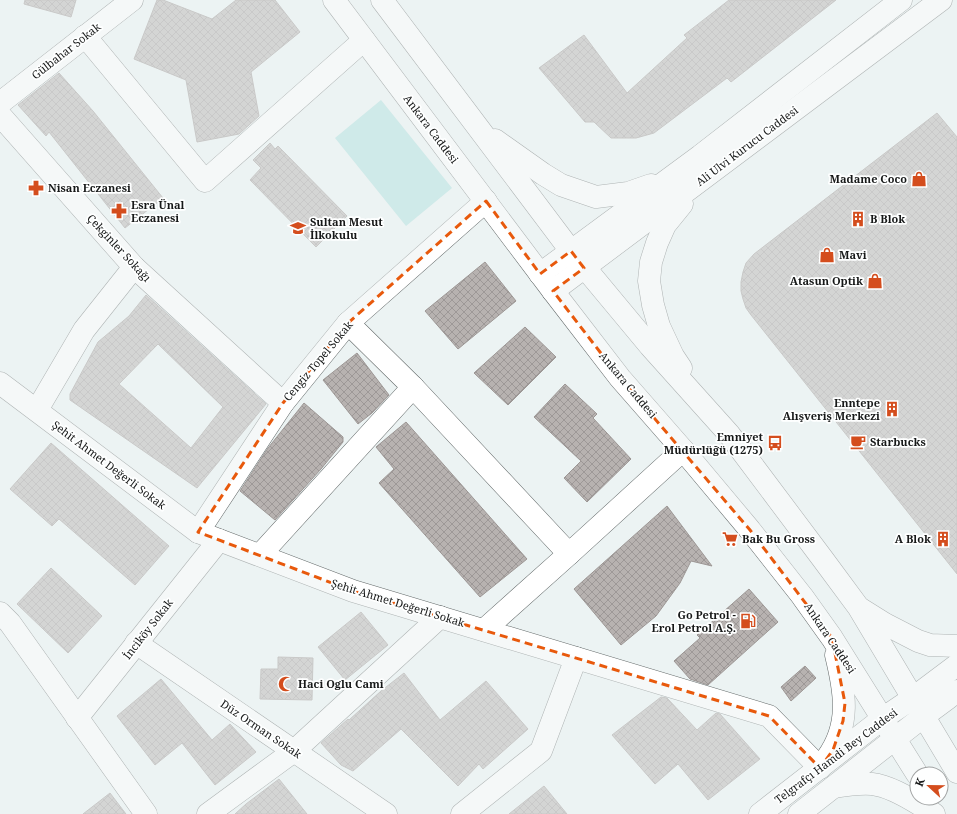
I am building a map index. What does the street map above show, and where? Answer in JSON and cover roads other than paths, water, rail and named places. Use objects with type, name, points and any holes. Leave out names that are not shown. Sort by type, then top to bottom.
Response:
[{"type":"street","name":"Gülbahar Sokak","points":[[0,103],[132,0]]},
{"type":"street","name":"Ankara Caddesi","points":[[334,0],[620,378],[750,530],[802,596],[832,638],[912,766]]},
{"type":"street","name":"Ali Ulvi Kurucu Caddesi","points":[[553,291],[584,268],[901,0]]},
{"type":"street","name":"Ali Ulvi Kurucu Caddesi","points":[[540,274],[571,251],[704,166],[941,0]]},
{"type":"street","points":[[390,3],[478,128],[584,268],[650,346],[729,434]]},
{"type":"street","points":[[85,36],[205,181],[364,40]]},
{"type":"street","name":"Çekginler Sokağı","points":[[0,115],[134,267],[283,403]]},
{"type":"street","points":[[478,128],[561,185],[596,197],[628,193],[704,166]]},
{"type":"street","points":[[704,166],[680,206],[665,225],[651,262],[649,281],[653,305],[659,326],[674,356],[696,393],[729,434],[858,608],[957,772]]},
{"type":"street","name":"Cengiz Topel Sokak","points":[[198,532],[283,403],[348,323],[486,201]]},
{"type":"street","points":[[37,410],[84,330],[134,267]]},
{"type":"street","points":[[348,323],[413,387],[569,554]]},
{"type":"street","name":"Şehit Ahmet Değerli Sokak","points":[[0,383],[198,532],[353,591],[769,716],[820,768]]},
{"type":"street","points":[[260,555],[413,387]]},
{"type":"street","points":[[484,630],[683,450]]},
{"type":"street","name":"İnciköy Sokak","points":[[77,718],[218,540]]},
{"type":"street","points":[[858,608],[930,646],[957,646]]},
{"type":"street","points":[[0,613],[10,623],[146,814]]},
{"type":"street","points":[[208,814],[294,751],[440,617]]},
{"type":"street","points":[[820,768],[833,750],[840,735],[845,703],[832,638]]},
{"type":"street","name":"Düz Orman Sokak","points":[[136,643],[386,814]]},
{"type":"street","points":[[462,814],[541,751],[576,658]]},
{"type":"street","points":[[918,707],[957,665]]},
{"type":"street","points":[[918,707],[948,699],[957,690]]},
{"type":"street","name":"Telgrafçı Hamdi Bey Caddesi","points":[[760,814],[882,719],[918,707]]},
{"type":"street","name":"Telgrafçı Hamdi Bey Caddesi","points":[[799,814],[895,739],[918,707]]},
{"type":"street","points":[[834,787],[856,784],[872,784],[888,788],[934,814]]},
{"type":"place","name":"Madame Coco","points":[[919,179]]},
{"type":"place","name":"Nisan Eczanesi","points":[[36,188]]},
{"type":"place","name":"Esra Ünal Eczanesi","points":[[119,211]]},
{"type":"place","name":"B Blok","points":[[858,219]]},
{"type":"place","name":"Sultan Mesut İlkokulu","points":[[298,228]]},
{"type":"place","name":"Mavi","points":[[827,255]]},
{"type":"place","name":"Atasun Optik","points":[[875,281]]},
{"type":"place","name":"Enntepe Alışveriş Merkezi","points":[[892,409]]},
{"type":"place","name":"Starbucks","points":[[858,442]]},
{"type":"place","name":"Emniyet Müdürlüğü (1275)","points":[[775,443]]},
{"type":"place","name":"Bak Bu Gross","points":[[730,539]]},
{"type":"place","name":"A Blok","points":[[943,539]]},
{"type":"place","name":"Go Petrol - Erol Petrol A.Ş.","points":[[748,621]]},
{"type":"place","name":"Haci Oglu Cami","points":[[286,684]]}]
